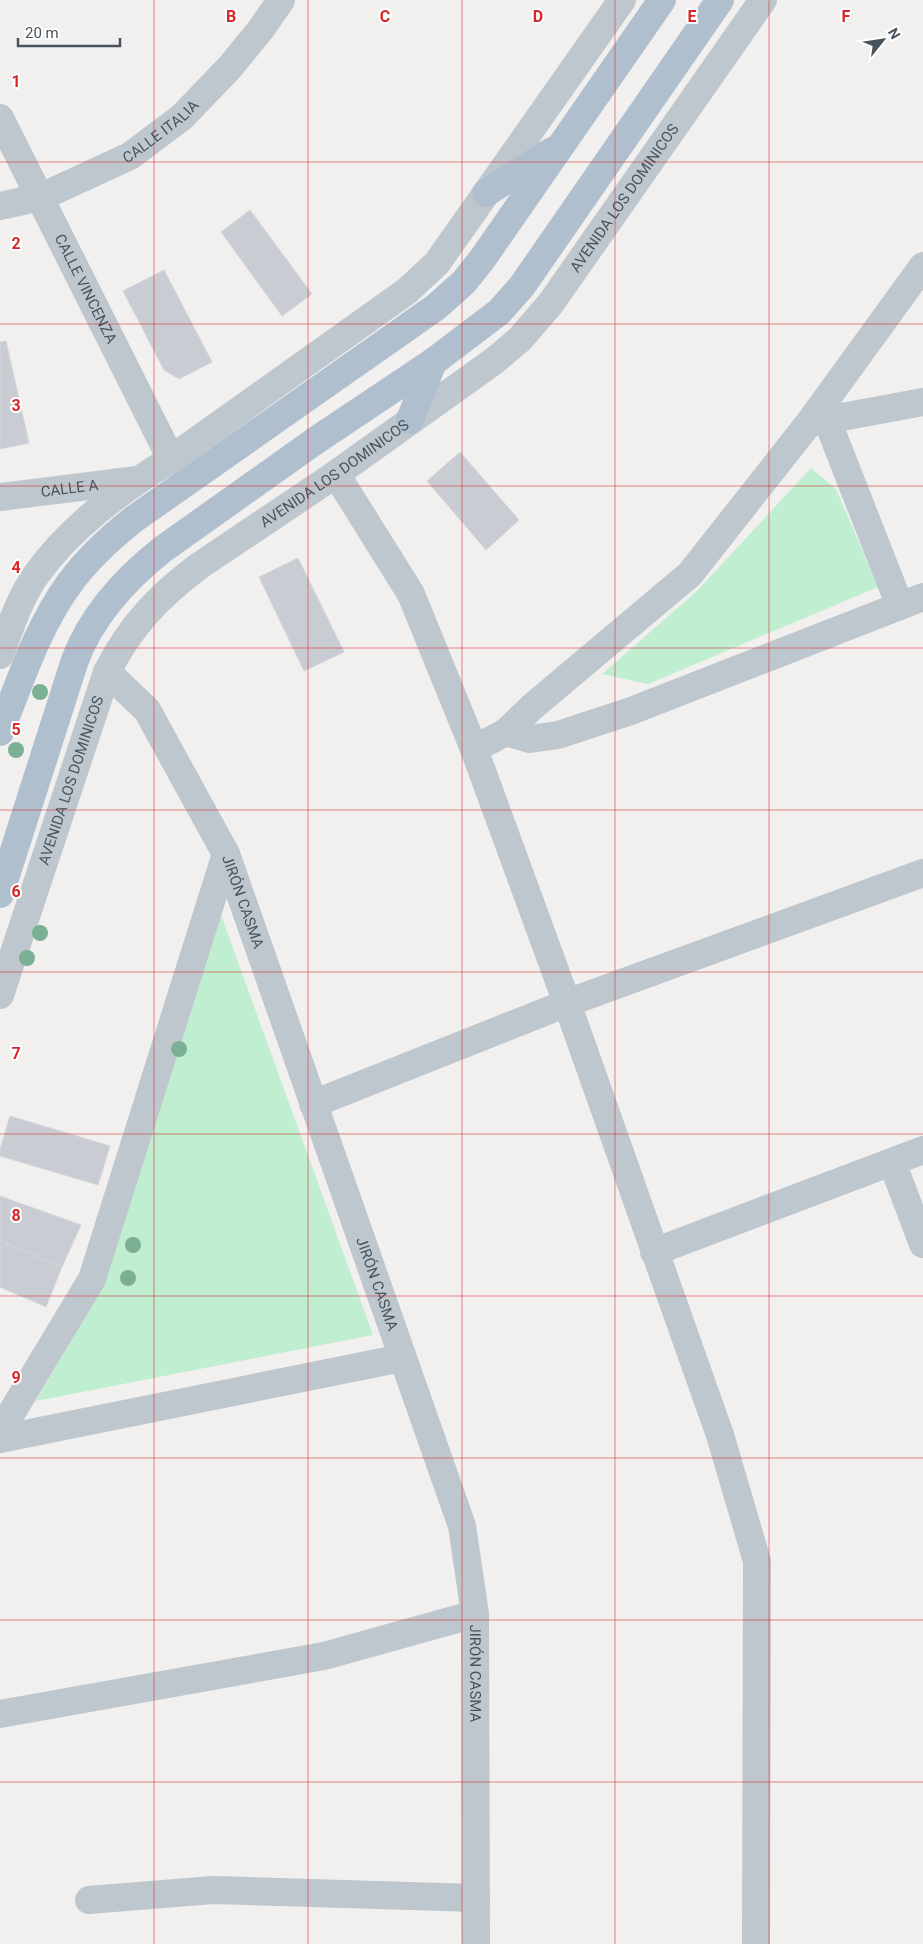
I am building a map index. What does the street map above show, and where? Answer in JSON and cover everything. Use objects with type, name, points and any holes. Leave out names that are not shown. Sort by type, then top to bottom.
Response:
[{"type":"main road","points":[[0,732],[45,623],[69,584],[98,550],[134,519],[436,307],[450,295],[483,258],[662,0]]},
{"type":"main road","points":[[0,894],[75,660],[89,630],[114,596],[145,563],[163,549],[315,441],[433,362],[492,318],[511,300],[720,0]]},
{"type":"main road","points":[[486,193],[562,145]]},
{"type":"main road","points":[[410,420],[433,362]]},
{"type":"street","name":"CALLE ITALIA","points":[[0,206],[41,196],[130,156],[182,117],[230,67],[261,29],[280,0]]},
{"type":"street","points":[[0,655],[23,597],[35,576],[69,536],[88,518],[423,278],[437,263],[622,0]]},
{"type":"street","name":"AVENIDA LOS DOMINICOS","points":[[0,995],[107,672],[140,618],[178,582],[336,474],[494,361],[534,325],[763,0]]},
{"type":"street","name":"CALLE VINCENZA","points":[[0,118],[41,196],[171,459]]},
{"type":"street","points":[[474,749],[506,732],[532,707],[690,574],[818,421],[923,266]]},
{"type":"street","points":[[818,421],[923,402]]},
{"type":"street","points":[[506,732],[530,739],[558,735],[631,711],[912,602],[818,421]]},
{"type":"street","points":[[336,474],[412,594],[474,749],[567,1002],[720,1435],[757,1561],[756,1944]]},
{"type":"street","name":"CALLE A","points":[[0,497],[140,479]]},
{"type":"street","name":"JIRÓN CASMA","points":[[107,672],[147,710],[226,854],[462,1526],[475,1614],[476,1944]]},
{"type":"street","points":[[0,1432],[92,1279],[226,854]]},
{"type":"street","points":[[313,1104],[567,1002],[923,873]]},
{"type":"street","points":[[654,1252],[923,1150]]},
{"type":"street","points":[[892,1162],[923,1244]]},
{"type":"street","points":[[0,1439],[402,1358]]},
{"type":"street","points":[[0,1714],[324,1656],[475,1614]]},
{"type":"street","points":[[89,1900],[213,1890],[476,1898]]},
{"type":"green space","points":[[811,468],[836,489],[878,587],[648,684],[602,674],[697,591]]},
{"type":"green space","points":[[221,915],[373,1335],[36,1401],[103,1286]]},
{"type":"building","points":[[250,210],[312,294],[282,316],[221,232]]},
{"type":"building","points":[[164,270],[212,362],[179,379],[164,370],[123,291]]},
{"type":"building","points":[[6,341],[29,443],[0,449],[0,342]]},
{"type":"building","points":[[460,452],[519,520],[486,550],[427,481]]},
{"type":"building","points":[[298,558],[344,652],[304,671],[259,577]]},
{"type":"building","points":[[10,1116],[110,1146],[98,1185],[0,1156],[0,1149]]},
{"type":"building","points":[[0,1196],[81,1225],[62,1267],[0,1241]]},
{"type":"building","points":[[0,1241],[62,1267],[46,1307],[0,1287]]}]
